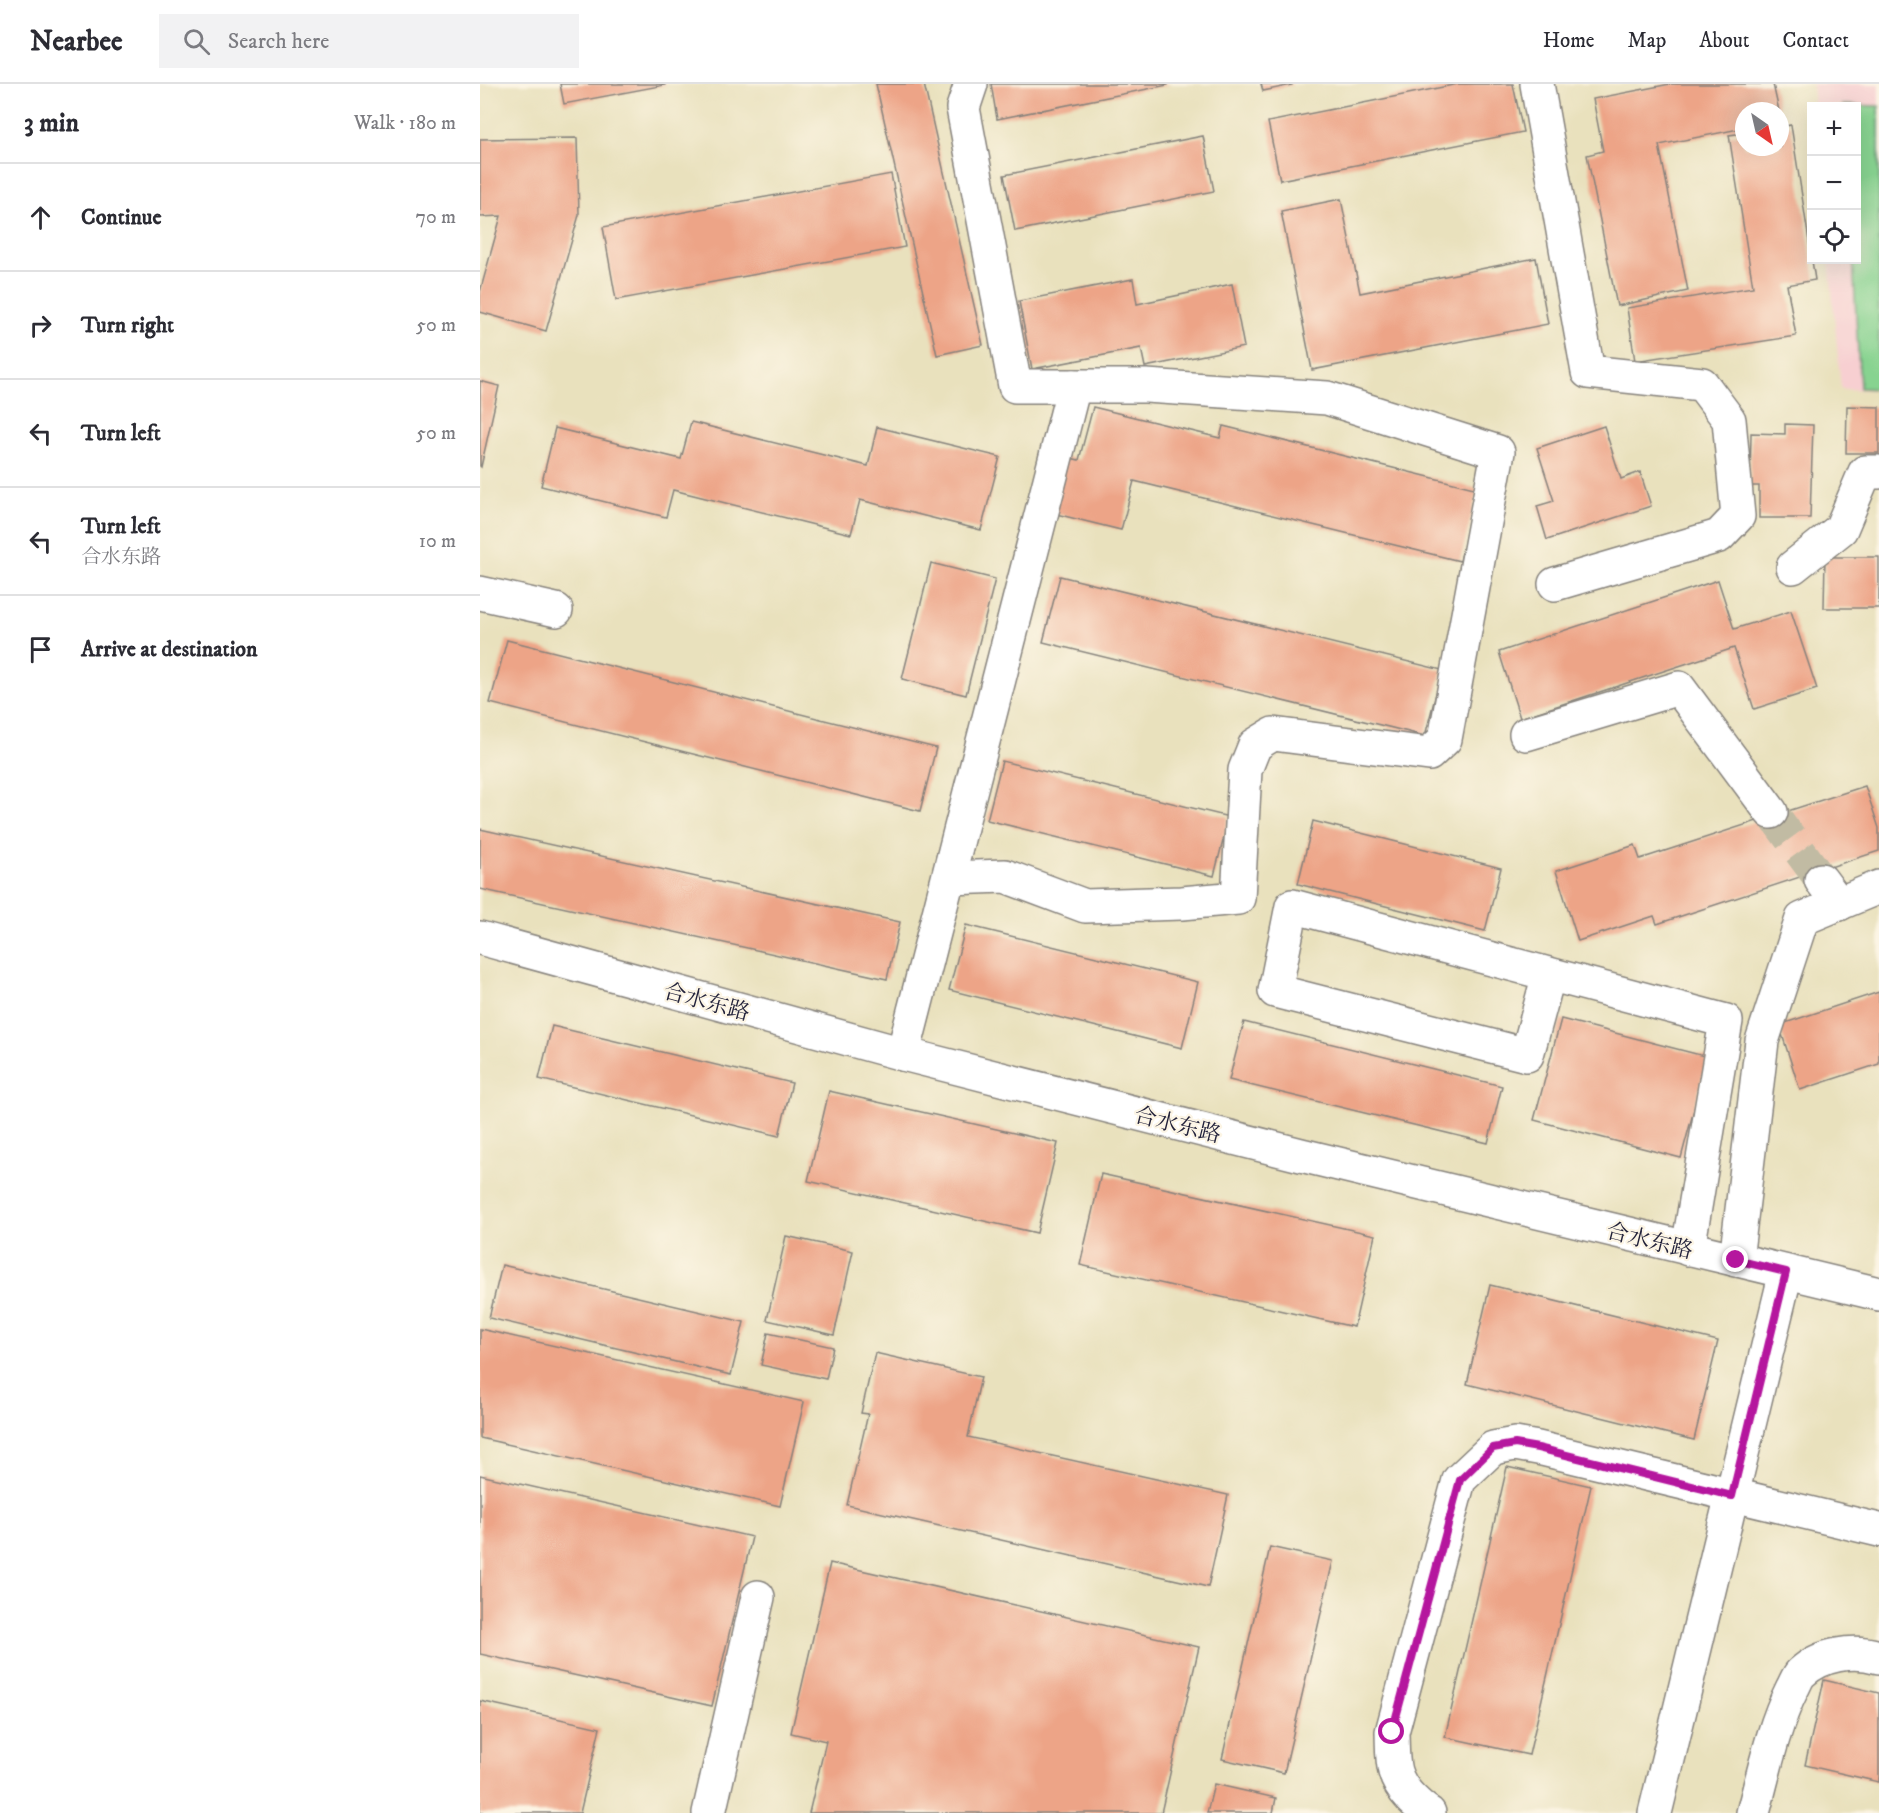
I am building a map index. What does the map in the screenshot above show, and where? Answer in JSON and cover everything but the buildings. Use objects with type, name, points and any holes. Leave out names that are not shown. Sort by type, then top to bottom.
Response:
[{"type":"street","points":[[949,878],[1005,876],[1085,906],[1182,903],[1238,898],[1245,770],[1255,745],[1273,734],[1429,754],[1445,739],[1498,452],[1327,398],[1146,386],[1015,386],[963,108],[971,84]]},
{"type":"street","points":[[1537,84],[1588,372],[1702,384],[1729,420],[1738,516],[1719,536],[1555,584]]},
{"type":"street","points":[[903,1054],[1074,386]]},
{"type":"street","points":[[1793,567],[1841,529],[1865,472],[1879,472]]},
{"type":"street","points":[[480,593],[556,610]]},
{"type":"street","points":[[1526,734],[1679,688],[1771,812]]},
{"type":"street","points":[[1736,1260],[1762,1041],[1802,919],[1830,892],[1879,887]]},
{"type":"street","points":[[1549,974],[1527,1055],[1275,991],[1292,906],[1549,974],[1726,1021],[1688,1249]]},
{"type":"street","name":"合水东路","points":[[480,938],[903,1054],[1301,1155],[1879,1294]]},
{"type":"street","points":[[1655,1813],[1786,1272]]},
{"type":"street","points":[[1429,1813],[1400,1787],[1393,1772],[1392,1732],[1460,1480],[1493,1448],[1515,1444],[1538,1448],[1879,1530]]},
{"type":"street","points":[[709,1813],[758,1597]]},
{"type":"street","points":[[1753,1813],[1782,1709],[1800,1674],[1820,1659],[1838,1655],[1869,1653],[1879,1657]]},
{"type":"shaded area","points":[[1812,84],[1879,84],[1879,390],[1841,389],[1829,264],[1861,264],[1861,102],[1814,102]]},
{"type":"green space","points":[[1861,106],[1879,106],[1879,389],[1860,388],[1853,264],[1861,264]]},
{"type":"tunnel","points":[[1771,812],[1821,880]]},
{"type":"route","points":[[1392,1732],[1460,1480],[1493,1448],[1515,1444],[1538,1448],[1732,1496],[1786,1272],[1736,1260]]}]
